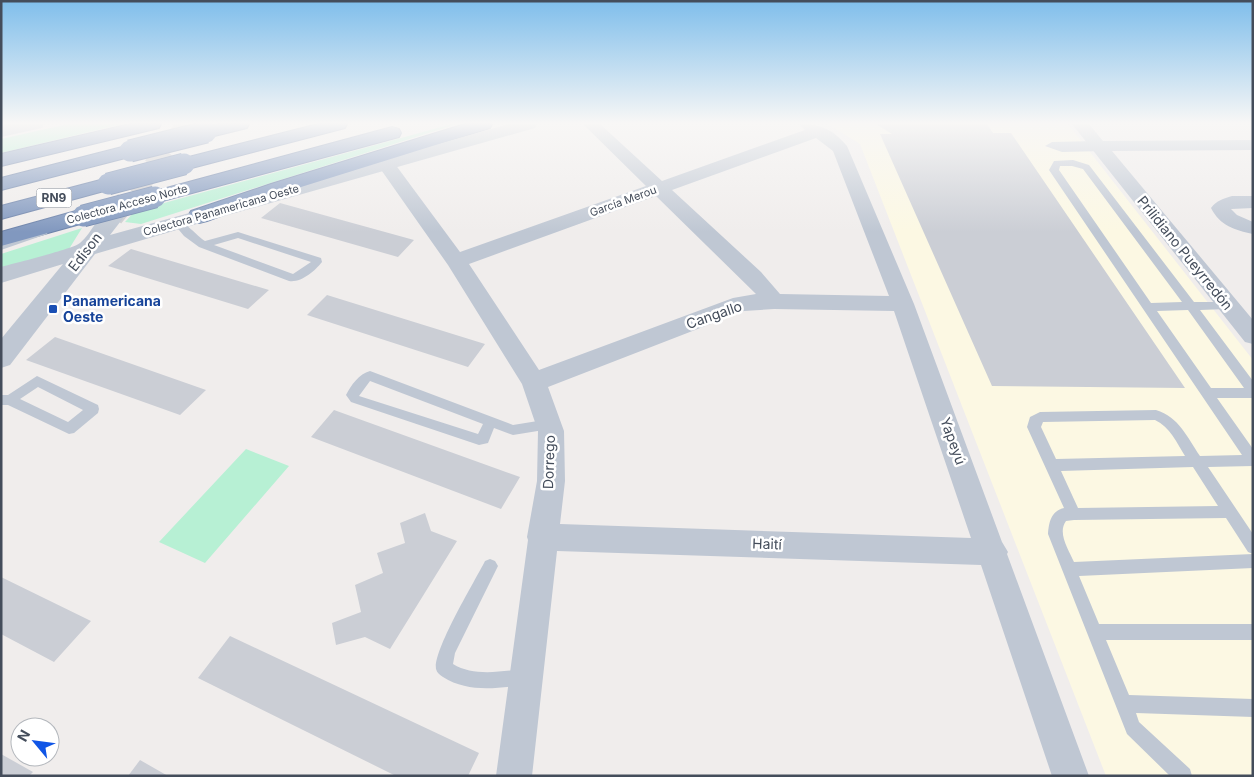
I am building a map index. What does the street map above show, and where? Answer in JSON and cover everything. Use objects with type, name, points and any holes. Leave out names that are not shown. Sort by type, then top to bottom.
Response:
[{"type":"highway","name":"RN9","points":[[1,184],[94,160]]},
{"type":"highway","name":"RN9","points":[[1,213],[198,160]]},
{"type":"highway","name":"Colectora Acceso Norte","points":[[1,239],[292,160]]},
{"type":"highway","points":[[199,216],[287,185],[366,160]]},
{"type":"street","name":"Colectora Panamericana Oeste","points":[[1,275],[178,222],[399,160]]},
{"type":"street","points":[[630,160],[754,277],[774,301]]},
{"type":"street","name":"García Merou","points":[[456,261],[659,188],[729,160]]},
{"type":"street","name":"Yapeyú","points":[[844,160],[903,304],[1071,776]]},
{"type":"street","name":"Prilidiano Pueyrredón","points":[[1109,160],[1253,336]]},
{"type":"street","name":"Dorrego","points":[[386,164],[456,261],[534,382],[550,424],[550,481],[514,776]]},
{"type":"street","points":[[1253,202],[1231,202],[1226,203],[1222,208],[1223,214],[1232,221],[1253,228]]},
{"type":"street","name":"Edison","points":[[4,350],[113,217]]},
{"type":"street","name":"Cangallo","points":[[534,382],[741,304],[774,301],[903,304]]},
{"type":"street","points":[[1227,305],[1253,304]]},
{"type":"street","name":"Haití","points":[[542,537],[992,552]]},
{"type":"lane","points":[[1253,392],[1086,167],[1063,162],[1057,164],[1054,170],[1253,460]]},
{"type":"lane","points":[[1,247],[17,243],[80,217]]},
{"type":"lane","points":[[178,222],[188,234],[203,245],[293,278],[299,276],[318,260],[238,235],[203,245]]},
{"type":"lane","points":[[1148,307],[1227,305]]},
{"type":"lane","points":[[490,422],[483,439],[479,440],[355,399],[352,395],[366,377],[370,376],[513,430],[550,424]]},
{"type":"lane","points":[[37,381],[93,409],[69,429],[6,400],[37,381]]},
{"type":"lane","points":[[1206,393],[1253,392]]},
{"type":"lane","points":[[1074,514],[1034,427],[1035,421],[1040,417],[1156,415],[1167,420],[1173,426],[1253,547]]},
{"type":"lane","points":[[1052,464],[1253,460]]},
{"type":"lane","points":[[1183,776],[1133,728],[1069,569],[1056,534],[1056,523],[1062,515],[1074,514],[1229,512]]},
{"type":"lane","points":[[1069,569],[1253,561]]},
{"type":"lane","points":[[490,566],[446,652],[444,668],[455,677],[480,681],[525,677]]},
{"type":"lane","points":[[1094,632],[1253,632]]},
{"type":"lane","points":[[1124,704],[1253,708]]},
{"type":"shaded area","points":[[866,160],[1096,160],[1253,360],[1253,776],[1106,776]]},
{"type":"green space","points":[[320,160],[342,160],[141,224],[125,222],[135,211]]},
{"type":"green space","points":[[82,228],[69,249],[1,269],[1,254]]},
{"type":"green space","points":[[246,449],[289,466],[205,563],[159,542]]},
{"type":"building","points":[[892,160],[1030,160],[1185,388],[992,386]]},
{"type":"building","points":[[280,203],[414,240],[398,257],[261,218]]},
{"type":"building","points":[[131,249],[269,290],[248,309],[108,266]]},
{"type":"building","points":[[327,295],[485,344],[468,367],[307,315]]},
{"type":"building","points":[[55,337],[206,390],[180,415],[26,360]]},
{"type":"building","points":[[334,410],[520,477],[501,509],[311,437]]},
{"type":"building","points":[[425,513],[431,531],[457,541],[390,649],[365,637],[336,645],[332,623],[361,612],[355,585],[383,573],[377,553],[405,543],[400,523]]},
{"type":"building","points":[[1,577],[91,621],[54,662],[1,634]]},
{"type":"building","points":[[230,636],[479,753],[468,776],[396,776],[198,678]]},
{"type":"building","points":[[1,754],[10,759],[10,767],[24,767],[33,772],[29,776],[1,776]]},
{"type":"building","points":[[140,760],[168,776],[128,776]]},
{"type":"tunnel","points":[[113,217],[159,160]]},
{"type":"place","name":"Panamericana Oeste","points":[[53,309]]}]
